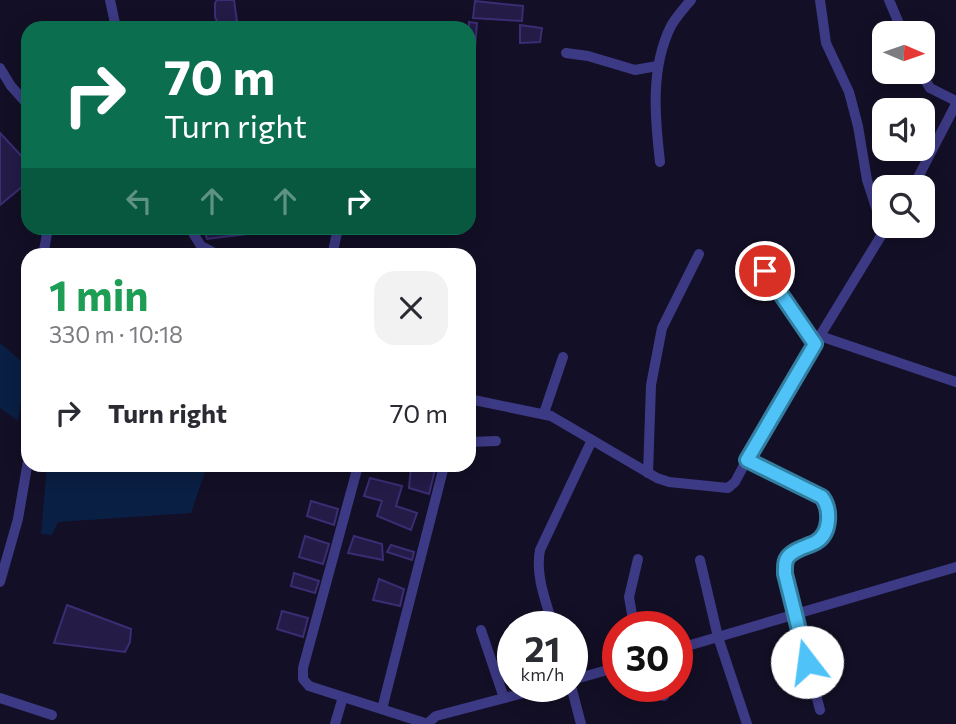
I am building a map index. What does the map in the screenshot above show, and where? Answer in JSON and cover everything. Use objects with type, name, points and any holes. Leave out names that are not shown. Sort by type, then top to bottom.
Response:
[{"type":"street","points":[[110,0],[114,21]]},
{"type":"street","points":[[660,162],[655,124],[657,66],[672,24],[691,0]]},
{"type":"street","points":[[820,0],[826,43],[849,92],[859,126],[867,180],[872,193]]},
{"type":"street","points":[[889,0],[898,21]]},
{"type":"street","points":[[566,53],[588,56],[635,70],[657,66]]},
{"type":"street","points":[[1,75],[21,97]]},
{"type":"street","points":[[919,175],[956,102],[928,84]]},
{"type":"street","points":[[476,400],[544,413],[669,482],[728,488],[735,482],[880,238]]},
{"type":"street","points":[[648,472],[651,386],[662,328],[699,254]]},
{"type":"street","points":[[765,271],[818,340],[956,382]]},
{"type":"street","points":[[544,413],[563,357]]},
{"type":"street","points":[[549,611],[537,564],[540,550],[592,440]]},
{"type":"street","points":[[476,442],[496,441]]},
{"type":"street","points":[[747,460],[822,497],[828,505],[824,533],[819,540],[791,554],[785,563],[795,615],[820,710]]},
{"type":"street","points":[[0,582],[18,519],[26,472]]},
{"type":"street","points":[[356,472],[303,679],[309,686],[427,724],[436,716],[497,700]]},
{"type":"street","points":[[382,709],[442,472]]},
{"type":"street","points":[[631,611],[629,597],[638,559]]},
{"type":"street","points":[[700,560],[718,637],[747,724]]},
{"type":"street","points":[[693,644],[956,567]]},
{"type":"street","points":[[481,630],[497,677]]},
{"type":"street","points":[[335,724],[343,697]]},
{"type":"street","points":[[0,698],[52,715]]},
{"type":"street","points":[[575,702],[581,724]]},
{"type":"water","points":[[0,343],[21,361],[18,421],[0,408]]},
{"type":"water","points":[[46,472],[205,472],[191,513],[58,522],[52,535],[41,534]]},
{"type":"building","points":[[217,0],[234,0],[237,21],[217,21]]},
{"type":"building","points":[[475,1],[523,6],[522,21],[473,18]]},
{"type":"building","points":[[520,25],[542,28],[540,42],[520,43]]},
{"type":"building","points":[[0,133],[21,156],[21,188],[0,205]]},
{"type":"building","points":[[206,235],[239,235],[207,239]]},
{"type":"building","points":[[410,472],[434,472],[429,494],[409,488]]},
{"type":"building","points":[[370,478],[402,486],[396,506],[417,513],[411,530],[377,516],[382,501],[364,496]]},
{"type":"building","points":[[311,501],[338,509],[334,525],[307,516]]},
{"type":"building","points":[[305,536],[329,544],[323,564],[299,557]]},
{"type":"building","points":[[354,536],[382,544],[383,560],[348,553]]},
{"type":"building","points":[[391,545],[414,552],[412,560],[387,552]]},
{"type":"building","points":[[294,573],[319,581],[315,593],[291,586]]},
{"type":"building","points":[[379,579],[404,589],[400,606],[373,600]]},
{"type":"building","points":[[67,605],[131,629],[130,642],[125,652],[54,643]]},
{"type":"building","points":[[282,611],[308,618],[303,637],[277,629]]},
{"type":"route","points":[[765,271],[815,344],[747,460],[822,497],[828,505],[824,533],[819,540],[791,554],[785,563],[785,574],[807,662]]}]
